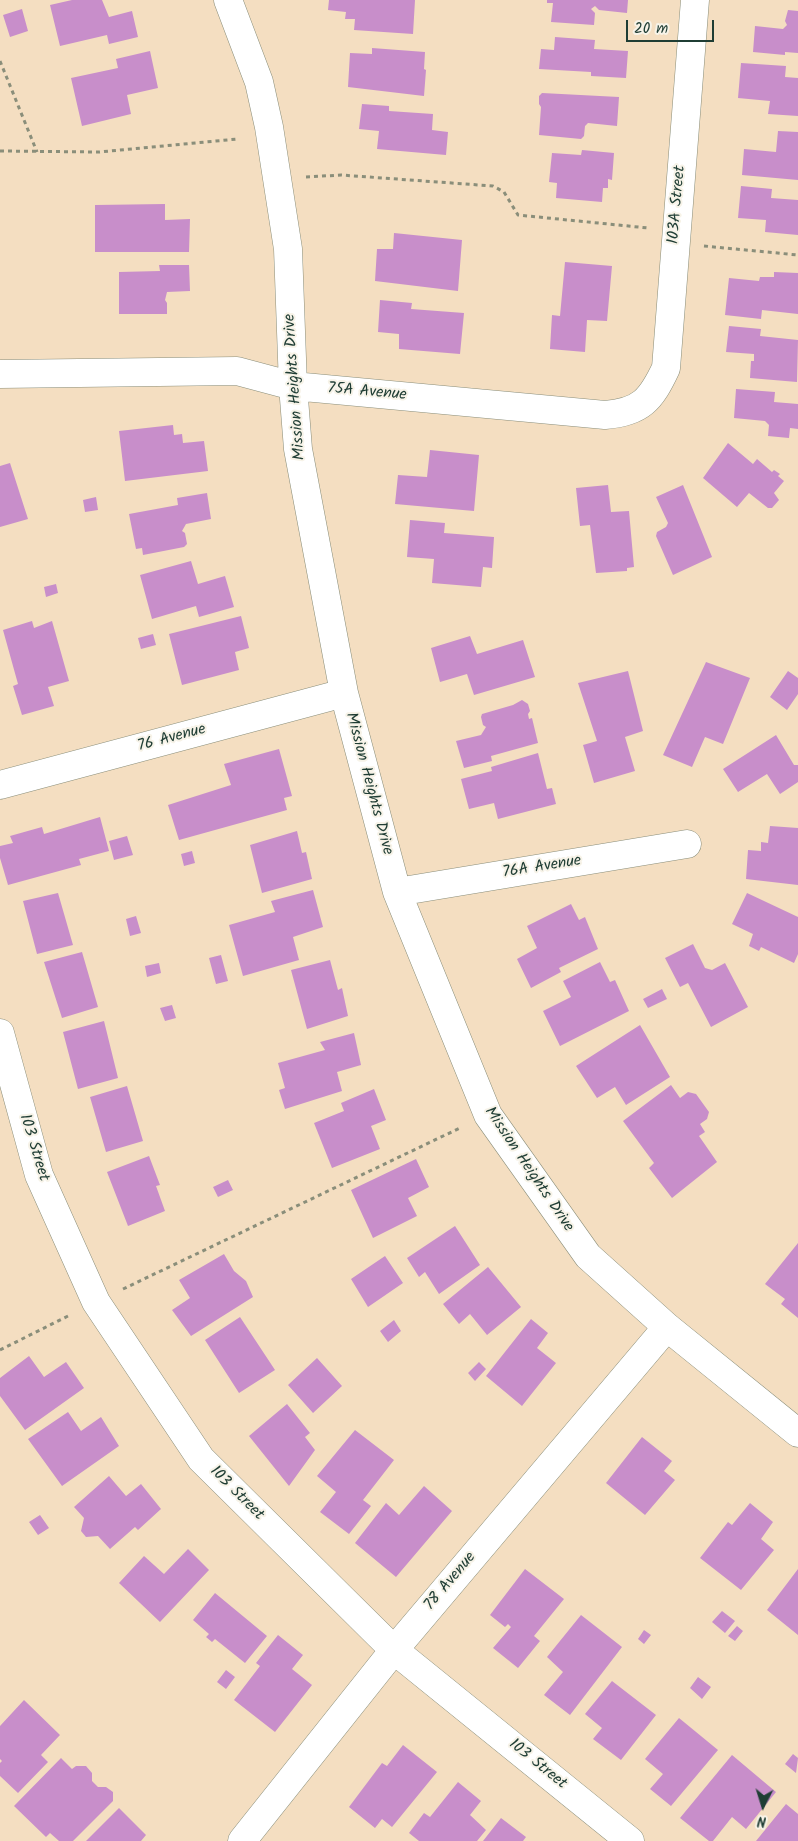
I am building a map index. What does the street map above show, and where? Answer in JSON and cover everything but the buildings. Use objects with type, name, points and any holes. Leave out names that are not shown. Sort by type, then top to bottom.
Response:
[{"type":"street","name":"Mission Heights Drive","points":[[228,0],[259,82],[279,180],[288,250],[293,386],[298,449],[344,693],[397,892],[488,1115],[588,1256],[666,1327],[798,1433]]},
{"type":"street","name":"103A Street","points":[[643,404],[657,387],[666,368],[695,0]]},
{"type":"street","name":"75A Avenue","points":[[0,374],[237,371],[293,386],[605,415],[626,413],[643,404]]},
{"type":"street","name":"76 Avenue","points":[[0,785],[344,693]]},
{"type":"street","name":"76A Avenue","points":[[397,892],[687,844]]},
{"type":"street","name":"103 Street","points":[[0,1033],[40,1175],[96,1302],[201,1459],[394,1650],[630,1841]]},
{"type":"street","name":"78 Avenue","points":[[242,1841],[394,1650],[666,1327]]},
{"type":"path","points":[[0,61],[37,152]]},
{"type":"path","points":[[0,151],[99,152],[237,139]]},
{"type":"path","points":[[279,180],[341,175],[493,186],[504,192],[518,215],[643,227],[675,235],[699,245],[798,255]]},
{"type":"path","points":[[0,1350],[96,1302],[488,1115]]}]
